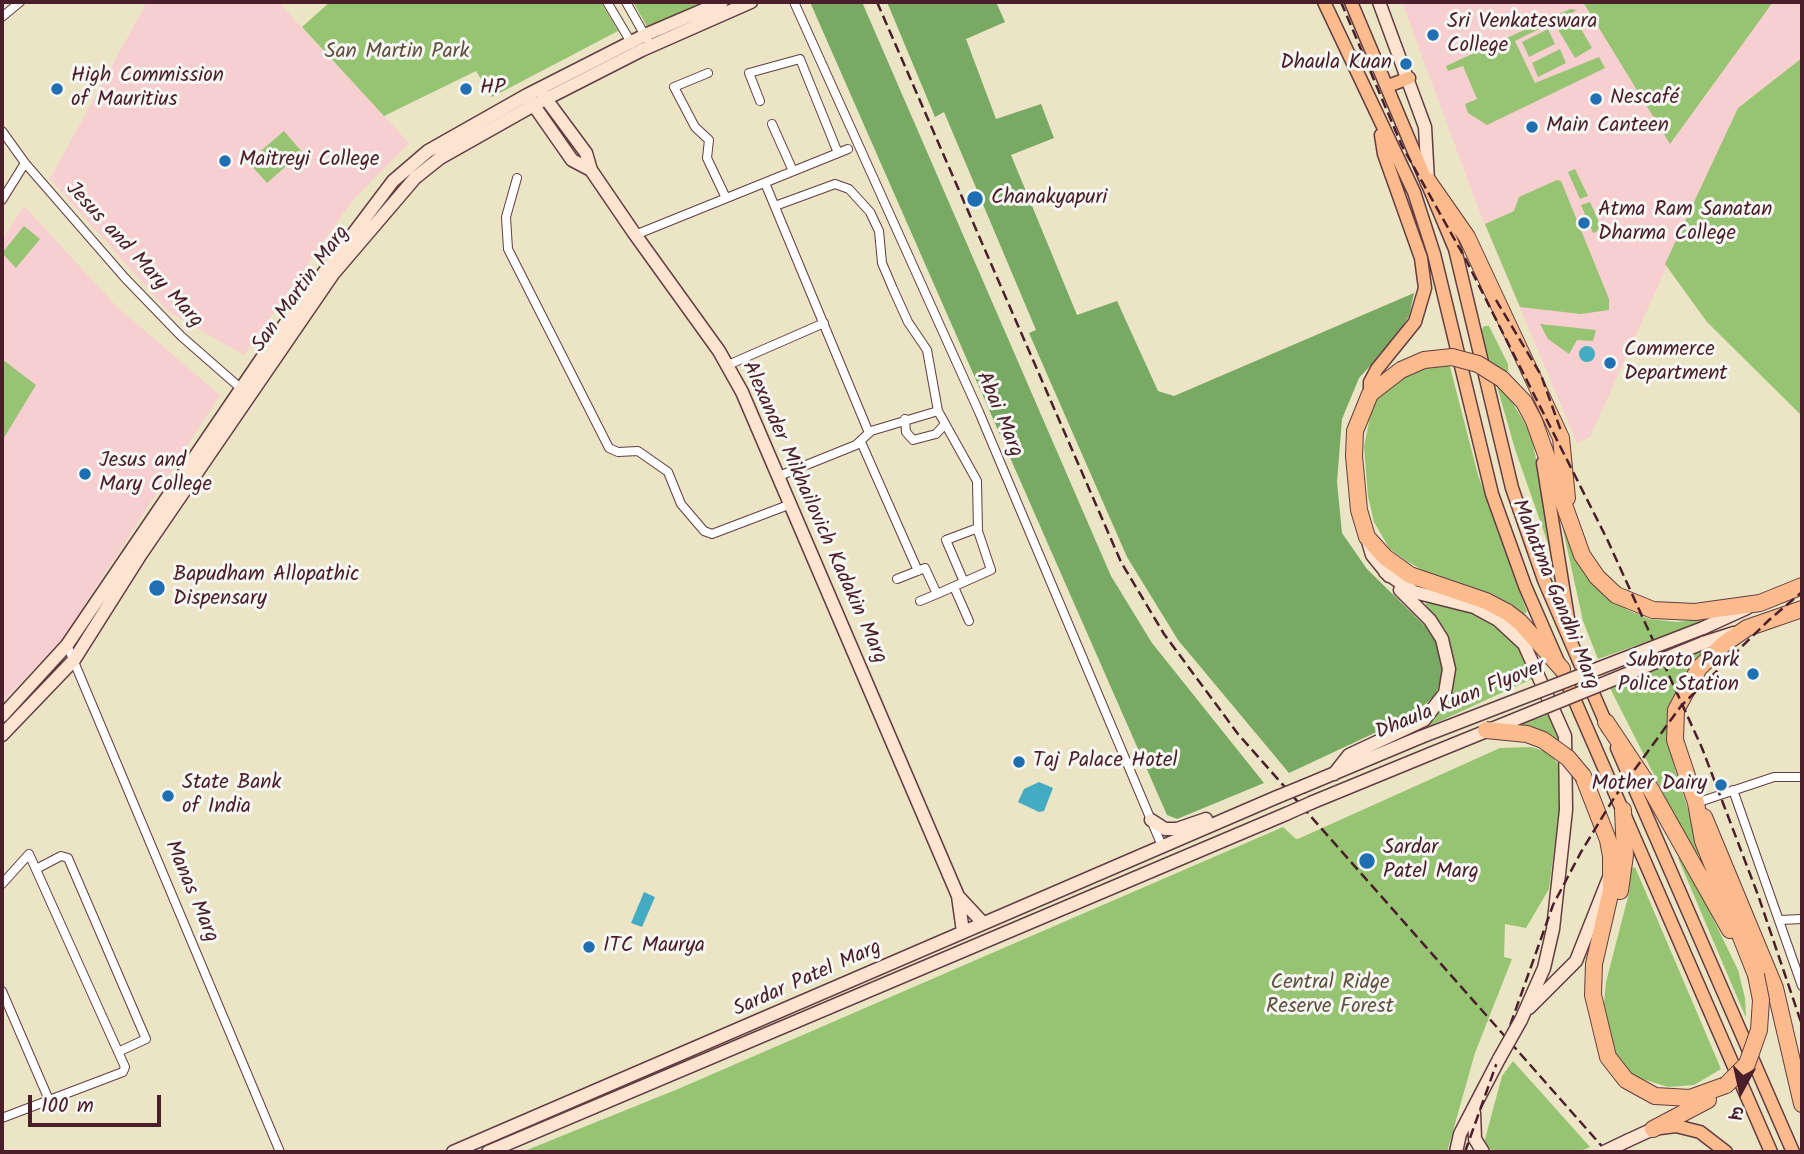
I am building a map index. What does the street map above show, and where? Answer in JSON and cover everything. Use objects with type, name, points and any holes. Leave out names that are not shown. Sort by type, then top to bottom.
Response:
[{"type":"highway","points":[[1428,181],[1467,237],[1561,438],[1568,514]]},
{"type":"highway","points":[[1562,669],[1520,622],[1507,612],[1486,601],[1410,575],[1385,557],[1367,537],[1359,510],[1353,448],[1359,416],[1370,394],[1401,370],[1424,360],[1452,357],[1478,364],[1502,379],[1529,411],[1589,566],[1606,587],[1628,602],[1653,610],[1681,613],[1760,603],[1802,586]]},
{"type":"highway","points":[[1653,1129],[1682,1105],[1726,1086],[1747,1064],[1759,1030],[1761,1000],[1756,975],[1703,841],[1696,803],[1675,740],[1676,710],[1699,668],[1747,628],[1802,609]]},
{"type":"highway","points":[[1606,722],[1650,788],[1756,975]]},
{"type":"highway","points":[[1486,730],[1521,733],[1544,740],[1568,758],[1583,776],[1608,840],[1612,872],[1610,900],[1594,964],[1593,995],[1604,1048],[1620,1073],[1646,1093],[1682,1105]]},
{"type":"highway","points":[[1696,803],[1713,835],[1775,988],[1802,1104]]},
{"type":"highway","points":[[1598,1017],[1600,976],[1621,887],[1625,855],[1623,810]]},
{"type":"main road","name":"San Martin Marg","points":[[648,41],[722,2]]},
{"type":"main road","name":"San Martin Marg","points":[[2,716],[67,645],[245,393],[333,274],[415,178],[440,158],[536,97],[634,47],[751,2]]},
{"type":"main road","name":"Mahatma Gandhi Marg","points":[[1324,2],[1414,192],[1437,267],[1492,494],[1525,586],[1771,1152]]},
{"type":"main road","name":"Mahatma Gandhi Marg","points":[[1351,2],[1455,249],[1512,488],[1544,580],[1793,1152]]},
{"type":"main road","points":[[1381,7],[1425,127],[1428,181]]},
{"type":"main road","points":[[1388,86],[1409,78]]},
{"type":"main road","name":"Alexander Mikhailovich Kadakin Marg","points":[[536,97],[572,160],[591,170],[728,365],[779,476],[958,895]]},
{"type":"main road","points":[[1370,394],[1370,382],[1377,369],[1415,322],[1422,305],[1425,282],[1421,258],[1384,154],[1377,118]]},
{"type":"main road","name":"San Martin Marg","points":[[2,736],[74,660],[245,393]]},
{"type":"main road","points":[[1540,442],[1571,642]]},
{"type":"main road","points":[[1334,774],[1349,755],[1428,717],[1440,701],[1448,683],[1448,659],[1439,632],[1372,555],[1367,537]]},
{"type":"main road","points":[[1385,572],[1414,592],[1474,607],[1499,620],[1524,643],[1565,736],[1566,810],[1552,929],[1544,968],[1524,1016],[1460,1134],[1455,1152]]},
{"type":"main road","name":"Dhaula Kuan Flyover","points":[[1274,799],[1421,737],[1703,628],[1760,603]]},
{"type":"main road","name":"Dhaula Kuan Flyover","points":[[1313,802],[1703,643],[1747,628]]},
{"type":"main road","points":[[1151,820],[1165,829],[1177,829],[1259,800],[1274,799]]},
{"type":"main road","name":"Sardar Patel Marg","points":[[453,1152],[1274,799]]},
{"type":"main road","name":"Sardar Patel Marg","points":[[488,1152],[1313,802]]},
{"type":"main road","points":[[1524,1016],[1576,961],[1612,872]]},
{"type":"main road","points":[[958,895],[983,923]]},
{"type":"main road","points":[[958,895],[963,932]]},
{"type":"main road","points":[[1475,1105],[1473,1128],[1483,1152]]},
{"type":"main road","points":[[1604,1152],[1653,1129],[1676,1126],[1707,1136],[1726,1152]]},
{"type":"street","points":[[2,3],[5,14],[20,2]]},
{"type":"street","points":[[607,2],[634,47]]},
{"type":"street","points":[[626,2],[648,41]]},
{"type":"street","name":"Abai Marg","points":[[793,2],[973,399],[1162,846]]},
{"type":"street","points":[[760,101],[749,73],[800,59],[838,153]]},
{"type":"street","points":[[708,73],[674,88],[695,127],[709,140],[707,158],[726,198]]},
{"type":"street","points":[[772,124],[793,171]]},
{"type":"street","name":"Jesus and Mary Marg","points":[[2,131],[25,163],[134,287],[181,336],[245,393]]},
{"type":"street","points":[[635,235],[848,149]]},
{"type":"street","points":[[2,200],[25,163]]},
{"type":"street","points":[[517,178],[506,217],[508,249],[609,448],[618,452],[638,451],[668,472],[681,504],[704,531],[712,534],[791,504]]},
{"type":"street","points":[[765,183],[869,433]]},
{"type":"street","points":[[775,206],[835,184],[849,189],[870,212],[879,231],[886,272],[908,322],[927,350],[938,411],[977,481],[978,528],[992,570],[920,601]]},
{"type":"street","points":[[728,365],[824,323]]},
{"type":"street","points":[[779,476],[860,442],[869,433],[905,419],[938,411]]},
{"type":"street","points":[[905,419],[906,432],[913,440],[936,434],[946,424]]},
{"type":"street","points":[[860,442],[918,570]]},
{"type":"street","points":[[964,582],[946,540],[978,528]]},
{"type":"street","points":[[897,579],[925,568],[937,594]]},
{"type":"street","points":[[954,587],[969,621]]},
{"type":"street","name":"Manas Marg","points":[[67,645],[280,1152]]},
{"type":"street","points":[[1696,803],[1774,776],[1802,778]]},
{"type":"street","points":[[1733,790],[1802,986]]},
{"type":"street","points":[[2,884],[29,854],[125,1065],[123,1072],[2,1118]]},
{"type":"street","points":[[36,869],[61,856],[68,858],[146,1039],[118,1052]]},
{"type":"street","points":[[1780,920],[1802,919]]},
{"type":"street","points":[[2,991],[49,1100]]},
{"type":"shaded area","name":"Maitreyi College","points":[[147,2],[278,2],[409,143],[352,201],[244,355],[169,312],[50,179]]},
{"type":"shaded area","name":"Atma Ram Sanatan Dharma College","points":[[1402,2],[1802,2],[1802,58],[1738,108],[1590,437],[1577,443],[1480,213]]},
{"type":"shaded area","name":"Jesus and Mary College","points":[[24,206],[117,307],[220,395],[62,640],[2,702],[2,240]]},
{"type":"green space","name":"San Martin Park","points":[[330,2],[601,2],[618,31],[492,97],[476,71],[384,116],[302,27]]},
{"type":"green space","points":[[633,2],[703,2],[648,28]]},
{"type":"green space","points":[[810,2],[862,2],[1111,576],[1152,643],[1264,783],[1177,819],[1167,815]]},
{"type":"green space","points":[[887,2],[996,2],[1005,22],[966,39],[996,119],[1041,104],[1054,138],[1011,155],[1077,315],[1117,301],[1158,391],[1174,396],[1414,293],[1409,316],[1393,341],[1359,378],[1342,419],[1337,482],[1342,533],[1367,569],[1427,628],[1442,652],[1442,678],[1435,696],[1411,716],[1289,773],[1178,640],[1127,557],[1029,333],[1036,330],[944,112],[935,117]]},
{"type":"green space","points":[[1583,2],[1773,2],[1670,144]]},
{"type":"green space","points":[[1570,9],[1577,10],[1515,41],[1535,83],[1599,57],[1605,68],[1487,125],[1468,113],[1465,104],[1477,99],[1463,66],[1448,71],[1446,66]]},
{"type":"green space","points":[[1573,15],[1592,48],[1575,58],[1556,26]]},
{"type":"green space","points":[[1548,29],[1555,44],[1529,57],[1522,42]]},
{"type":"green space","points":[[1560,49],[1566,63],[1538,77],[1532,63]]},
{"type":"green space","points":[[1802,58],[1802,416],[1707,322],[1665,264],[1738,108]]},
{"type":"green space","points":[[284,131],[302,152],[267,183],[248,162]]},
{"type":"green space","points":[[1575,169],[1588,196],[1580,199],[1568,172]]},
{"type":"green space","points":[[1557,180],[1561,181],[1609,299],[1609,310],[1581,314],[1520,307],[1485,224],[1514,211],[1519,197]]},
{"type":"green space","points":[[1590,202],[1602,229],[1593,233],[1581,205]]},
{"type":"green space","points":[[24,226],[40,239],[16,268],[2,253]]},
{"type":"green space","points":[[1540,324],[1596,330],[1593,341],[1577,340],[1569,354],[1548,339]]},
{"type":"green space","points":[[1484,326],[1489,326],[1508,364],[1509,397],[1531,434],[1561,581],[1515,449],[1481,331]]},
{"type":"green space","points":[[2,359],[36,385],[2,441]]},
{"type":"green space","points":[[1449,363],[1478,475],[1527,612],[1522,615],[1503,600],[1424,571],[1405,560],[1389,548],[1374,522],[1368,496],[1364,447],[1372,406],[1382,392],[1408,370]]},
{"type":"green space","points":[[1562,525],[1577,558],[1606,594],[1628,610],[1649,619],[1677,622],[1717,617],[1598,659],[1583,621]]},
{"type":"green space","points":[[1427,601],[1482,614],[1498,624],[1522,651],[1534,678],[1351,762],[1350,757],[1418,727],[1453,674],[1452,653],[1445,630],[1425,606]]},
{"type":"green space","points":[[1709,647],[1681,684],[1672,706],[1674,766],[1702,853],[1695,856],[1610,688]]},
{"type":"green space","points":[[1552,713],[1561,745],[1511,728]]},
{"type":"green space","name":"Central Ridge Reserve Forest","points":[[1531,747],[1548,752],[1564,771],[1549,889],[1526,928],[1505,924],[1504,957],[1512,959],[1475,1053],[1447,1152],[522,1152],[678,1089],[1283,827],[1296,839],[1300,838],[1500,748]]},
{"type":"green space","points":[[1683,857],[1738,970],[1745,998],[1746,1018],[1678,858]]},
{"type":"green space","points":[[1635,867],[1721,1069],[1694,1085],[1668,1087],[1633,1076],[1615,1056],[1603,1013],[1606,982],[1629,893],[1631,869]]},
{"type":"green space","points":[[1513,1061],[1590,1147],[1579,1152],[1494,1152],[1484,1143],[1502,1076]]},
{"type":"water","points":[[1584,346],[1590,346],[1595,354],[1593,360],[1584,362],[1579,357],[1579,351]]},
{"type":"water","points":[[1039,782],[1053,788],[1044,811],[1039,812],[1018,802],[1024,789]]},
{"type":"water","points":[[644,892],[655,897],[642,927],[631,923]]},
{"type":"railway","points":[[877,2],[1121,562],[1164,634],[1238,734],[1607,1152]]},
{"type":"railway","points":[[1341,2],[1402,146],[1465,258],[1607,539],[1702,748],[1758,895],[1802,1025]]},
{"type":"railway","points":[[1496,300],[1541,375],[1561,431]]},
{"type":"railway","points":[[1465,1152],[1553,905],[1581,852],[1614,798],[1681,706],[1769,620],[1802,592]]},
{"type":"place","name":"Sri Venkateswara College","points":[[1433,35]]},
{"type":"place","name":"Dhaula Kuan","points":[[1406,64]]},
{"type":"place","name":"High Commission of Mauritius","points":[[57,89]]},
{"type":"place","name":"HP","points":[[466,89]]},
{"type":"place","name":"Nescafé","points":[[1596,99]]},
{"type":"place","name":"Main Canteen","points":[[1532,127]]},
{"type":"place","name":"Maitreyi College","points":[[225,161]]},
{"type":"place","name":"Chanakyapuri","points":[[975,199]]},
{"type":"place","name":"Atma Ram Sanatan Dharma College","points":[[1584,223]]},
{"type":"place","name":"Commerce Department","points":[[1610,363]]},
{"type":"place","name":"Jesus and Mary College","points":[[85,474]]},
{"type":"place","name":"Bapudham Allopathic Dispensary","points":[[157,588]]},
{"type":"place","name":"Subroto Park Police Station","points":[[1753,674]]},
{"type":"place","name":"Taj Palace Hotel","points":[[1019,762]]},
{"type":"place","name":"Mother Dairy","points":[[1721,785]]},
{"type":"place","name":"State Bank of India","points":[[168,796]]},
{"type":"place","name":"Sardar Patel Marg","points":[[1367,861]]},
{"type":"place","name":"ITC Maurya","points":[[589,947]]}]
